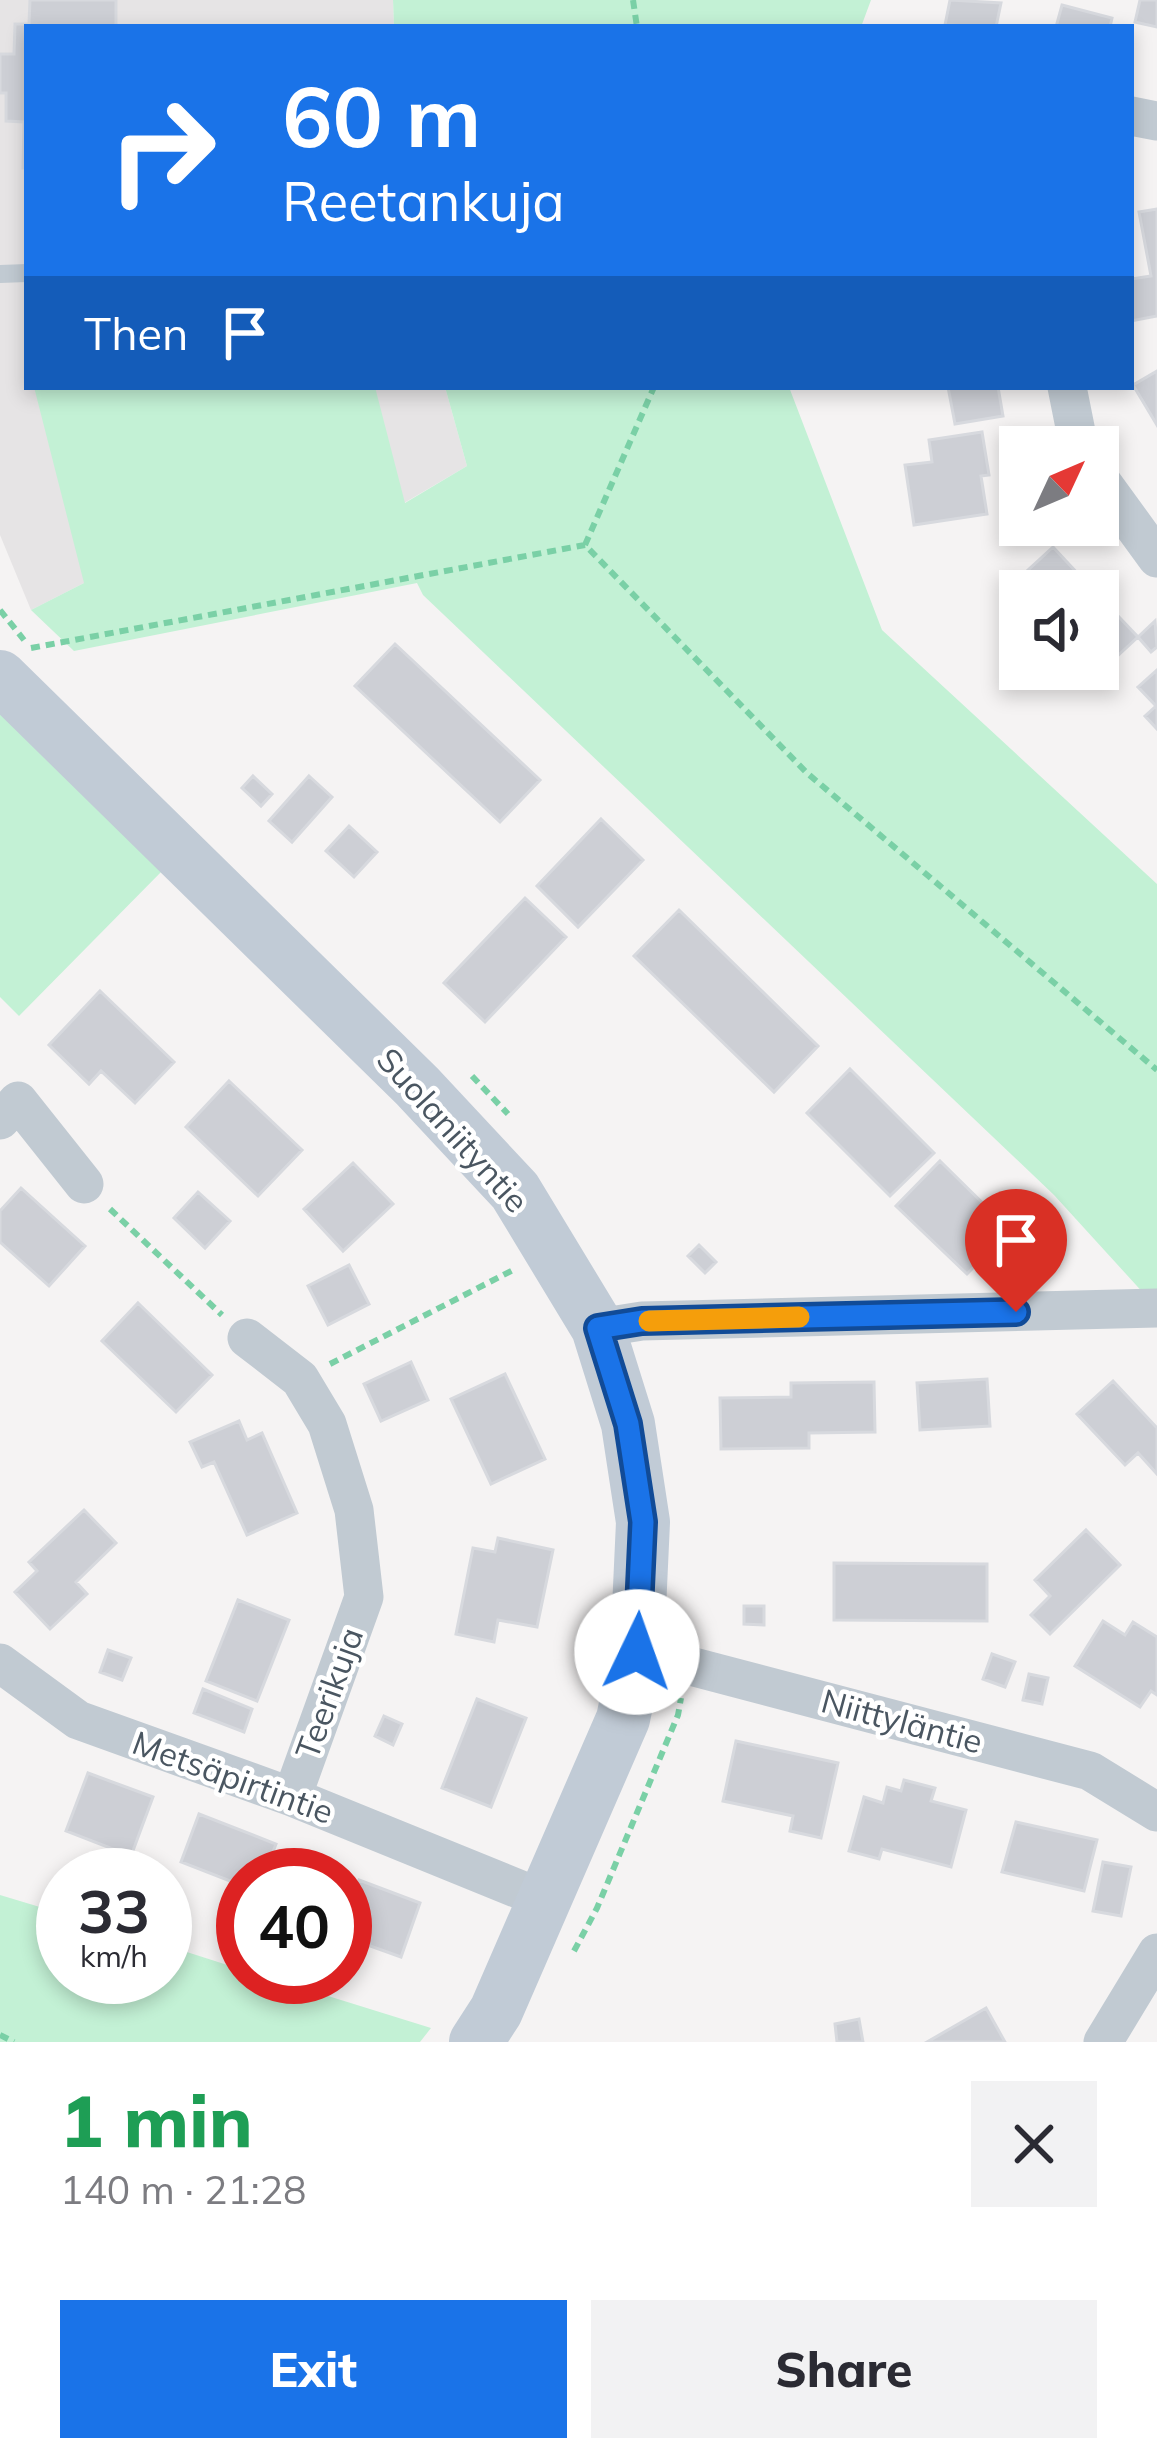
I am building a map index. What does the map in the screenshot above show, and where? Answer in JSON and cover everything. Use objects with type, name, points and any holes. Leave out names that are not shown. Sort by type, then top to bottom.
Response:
[{"type":"street","points":[[1068,390],[1075,426]]},
{"type":"street","points":[[1119,505],[1157,558]]},
{"type":"street","name":"Suolaniityntie","points":[[23,661],[515,1191],[598,1328],[628,1424],[662,1658],[623,1718],[496,2011],[476,2042]]},
{"type":"street","points":[[0,1120],[18,1101],[84,1184]]},
{"type":"street","points":[[598,1328],[642,1321],[1157,1308]]},
{"type":"street","name":"Teerikuja","points":[[247,1338],[300,1379],[327,1424],[354,1510],[364,1598],[292,1797]]},
{"type":"street","name":"Niittyläntie","points":[[662,1658],[1090,1771],[1157,1812]]},
{"type":"street","name":"Metsäpirtintie","points":[[0,1663],[78,1720],[292,1797],[543,1899]]},
{"type":"street","points":[[1103,2042],[1157,1954]]},
{"type":"path","points":[[585,545],[653,390]]},
{"type":"path","points":[[0,610],[23,661],[585,545]]},
{"type":"path","points":[[585,545],[807,773],[1157,1070]]},
{"type":"path","points":[[471,1074],[517,1123]]},
{"type":"path","points":[[84,1184],[247,1338]]},
{"type":"path","points":[[300,1379],[483,1288],[551,1246]]},
{"type":"path","points":[[566,1965],[597,1908],[677,1715],[662,1658]]},
{"type":"path","points":[[0,2035],[14,2042]]},
{"type":"shaded area","points":[[0,0],[393,0],[394,24],[24,24],[24,390],[446,390],[467,466],[404,503],[84,583],[31,610],[0,535]]},
{"type":"green space","points":[[393,0],[871,0],[862,24],[394,24]]},
{"type":"green space","points":[[35,390],[376,390],[405,503],[467,466],[446,390],[790,390],[882,630],[1157,884],[1157,1308],[1054,1195],[423,595],[417,583],[74,651],[31,610],[84,583]]},
{"type":"green space","points":[[0,707],[164,869],[19,1016],[0,997]]},
{"type":"green space","points":[[0,1895],[36,1906],[36,2004],[192,2004],[192,1954],[216,1961],[216,2004],[354,2004],[431,2028],[420,2042],[0,2042]]},
{"type":"building","points":[[30,0],[116,0],[116,24],[29,24]]},
{"type":"building","points":[[950,0],[1001,3],[997,24],[945,24]]},
{"type":"building","points":[[1140,0],[1157,0],[1157,27],[1135,22]]},
{"type":"building","points":[[1062,5],[1112,18],[1111,24],[1057,24]]},
{"type":"building","points":[[15,24],[24,24],[24,122],[6,121],[6,93],[0,93],[0,54],[14,54]]},
{"type":"building","points":[[1157,209],[1157,316],[1134,320],[1134,279],[1151,276],[1139,212]]},
{"type":"building","points":[[1157,371],[1157,425],[1134,387]]},
{"type":"building","points":[[949,390],[999,390],[1003,416],[955,424]]},
{"type":"building","points":[[982,432],[989,475],[981,476],[987,514],[914,525],[905,465],[932,462],[929,440]]},
{"type":"building","points":[[1053,547],[1074,570],[1028,570]]},
{"type":"building","points":[[1119,617],[1138,637],[1119,655]]},
{"type":"building","points":[[1155,621],[1157,647],[1151,652],[1138,637]]},
{"type":"building","points":[[395,644],[540,780],[500,822],[355,686]]},
{"type":"building","points":[[1157,670],[1157,729],[1145,716],[1156,706],[1138,687]]},
{"type":"building","points":[[253,776],[272,794],[261,806],[242,788]]},
{"type":"building","points":[[309,776],[332,797],[292,842],[269,821]]},
{"type":"building","points":[[601,819],[643,860],[578,927],[537,886]]},
{"type":"building","points":[[349,826],[377,852],[354,877],[326,851]]},
{"type":"building","points":[[525,898],[566,937],[485,1022],[444,983]]},
{"type":"building","points":[[679,910],[818,1046],[774,1092],[634,956]]},
{"type":"building","points":[[100,991],[174,1062],[135,1103],[101,1071],[89,1084],[49,1045]]},
{"type":"building","points":[[850,1069],[934,1153],[890,1196],[807,1113]]},
{"type":"building","points":[[229,1081],[302,1150],[258,1196],[186,1127]]},
{"type":"building","points":[[940,1161],[1010,1230],[967,1274],[896,1206]]},
{"type":"building","points":[[353,1163],[393,1204],[343,1251],[304,1209]]},
{"type":"building","points":[[21,1188],[85,1246],[49,1286],[0,1242],[0,1211]]},
{"type":"building","points":[[198,1192],[230,1221],[205,1248],[174,1218]]},
{"type":"building","points":[[699,1245],[716,1262],[705,1273],[688,1256]]},
{"type":"building","points":[[349,1265],[369,1304],[328,1325],[308,1286]]},
{"type":"building","points":[[138,1303],[212,1375],[176,1412],[102,1341]]},
{"type":"building","points":[[411,1362],[428,1400],[381,1421],[364,1384]]},
{"type":"building","points":[[505,1374],[545,1459],[491,1484],[451,1399]]},
{"type":"building","points":[[987,1379],[990,1426],[920,1430],[917,1383]]},
{"type":"building","points":[[1113,1381],[1157,1428],[1157,1474],[1138,1453],[1125,1465],[1077,1414]]},
{"type":"building","points":[[874,1382],[875,1432],[809,1433],[809,1448],[721,1449],[720,1398],[791,1397],[791,1383]]},
{"type":"building","points":[[239,1421],[247,1440],[262,1433],[297,1513],[247,1535],[214,1462],[202,1467],[190,1442]]},
{"type":"building","points":[[84,1510],[116,1543],[76,1582],[87,1594],[50,1629],[15,1592],[37,1571],[29,1562]]},
{"type":"building","points":[[1086,1530],[1120,1565],[1050,1634],[1031,1615],[1050,1596],[1035,1580]]},
{"type":"building","points":[[498,1538],[553,1550],[537,1627],[498,1620],[494,1642],[456,1634],[473,1548],[495,1552]]},
{"type":"building","points":[[834,1563],[987,1564],[987,1621],[834,1620]]},
{"type":"building","points":[[238,1600],[289,1620],[257,1701],[206,1681]]},
{"type":"building","points":[[744,1606],[764,1606],[764,1625],[744,1624]]},
{"type":"building","points":[[1103,1621],[1125,1635],[1133,1622],[1157,1637],[1157,1695],[1151,1691],[1140,1707],[1075,1666]]},
{"type":"building","points":[[108,1650],[131,1658],[122,1680],[100,1672]]},
{"type":"building","points":[[992,1654],[1015,1662],[1005,1687],[983,1679]]},
{"type":"building","points":[[1029,1674],[1048,1678],[1042,1704],[1023,1700]]},
{"type":"building","points":[[203,1689],[252,1709],[244,1732],[194,1713]]},
{"type":"building","points":[[477,1699],[526,1718],[491,1807],[442,1788]]},
{"type":"building","points":[[384,1716],[402,1724],[393,1745],[375,1736]]},
{"type":"building","points":[[736,1741],[838,1763],[821,1838],[790,1831],[793,1816],[723,1801]]},
{"type":"building","points":[[88,1773],[153,1797],[134,1848],[110,1848],[66,1831]]},
{"type":"building","points":[[904,1780],[935,1788],[931,1801],[966,1810],[951,1867],[882,1849],[879,1859],[849,1851],[864,1797],[883,1803],[887,1787],[901,1791]]},
{"type":"building","points":[[199,1814],[276,1844],[274,1848],[216,1848],[216,1876],[192,1866],[192,1848],[186,1848]]},
{"type":"building","points":[[1016,1822],[1097,1840],[1084,1891],[1002,1872]]},
{"type":"building","points":[[1103,1862],[1131,1867],[1121,1916],[1093,1911]]},
{"type":"building","points":[[372,1885],[420,1903],[401,1957],[372,1947]]},
{"type":"building","points":[[986,2008],[1005,2042],[927,2042]]},
{"type":"building","points":[[859,2019],[863,2042],[837,2042],[835,2024]]},
{"type":"slow traffic","points":[[649,1321],[799,1317]]},
{"type":"route","points":[[637,1652],[643,1522],[628,1424],[598,1328],[642,1321],[1016,1312]]}]
